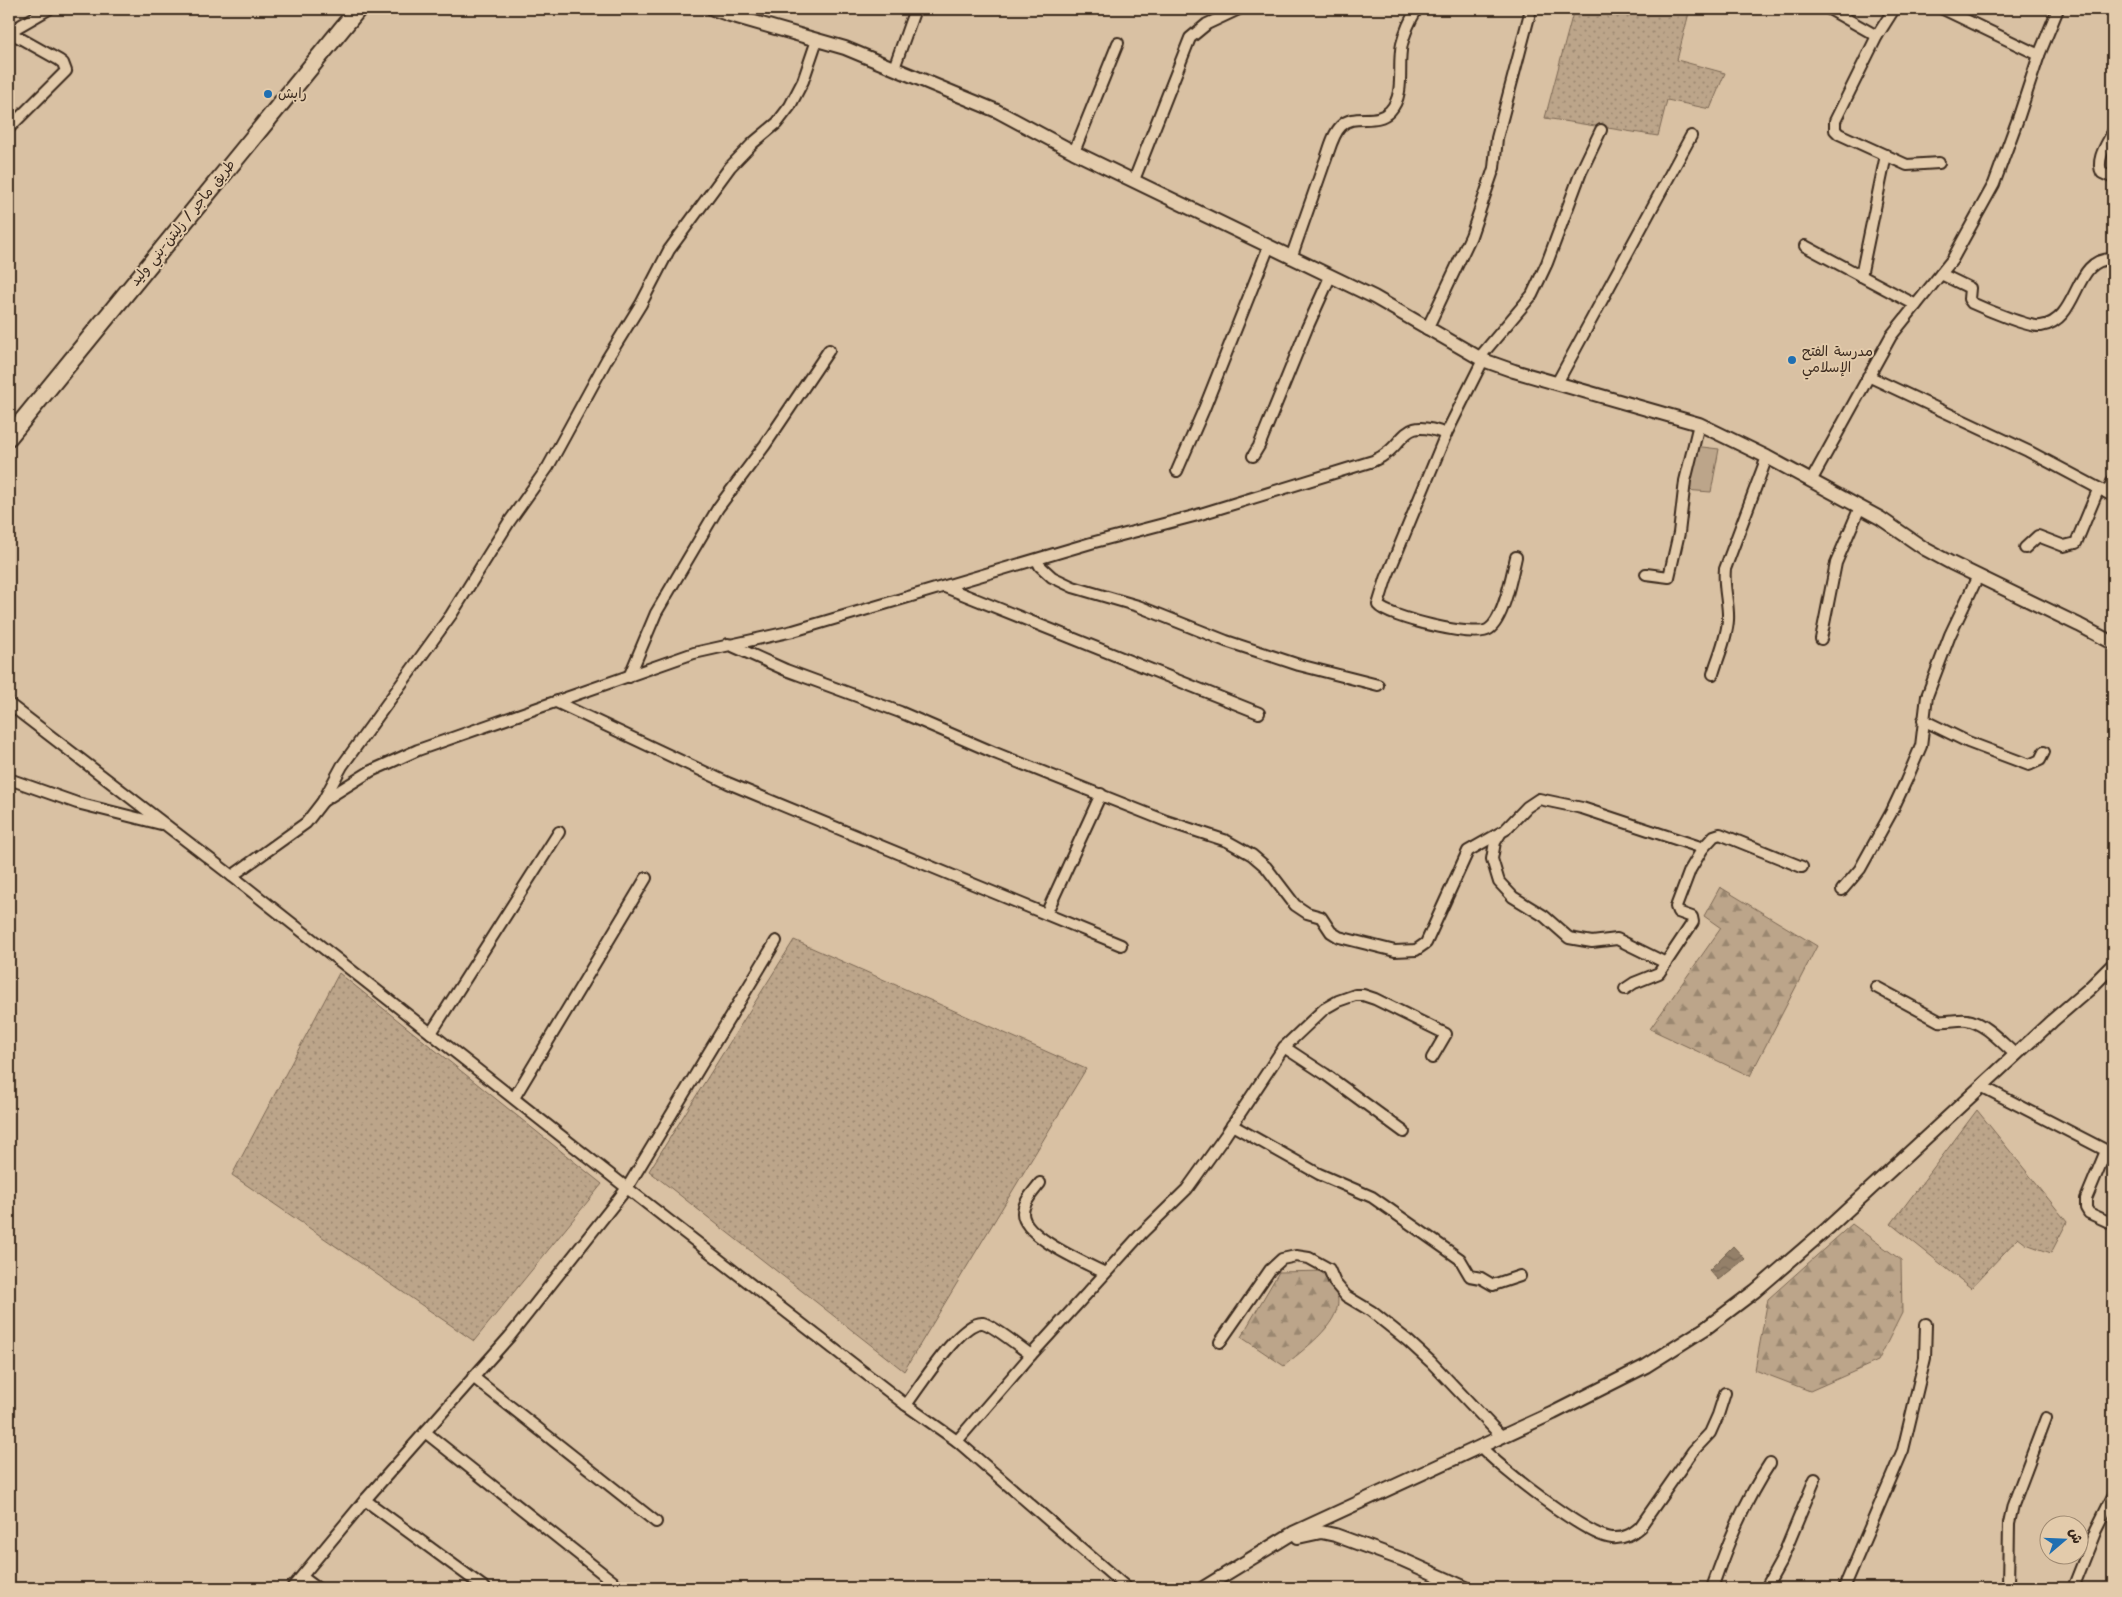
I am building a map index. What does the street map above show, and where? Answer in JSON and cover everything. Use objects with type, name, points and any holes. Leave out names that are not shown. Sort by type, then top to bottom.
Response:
[{"type":"highway","name":"طريق ماجر / زليتن-بني وليد","points":[[9,437],[358,9]]},
{"type":"street","points":[[9,32],[48,9]]},
{"type":"street","points":[[713,9],[732,12],[845,48],[997,111],[1074,152],[1374,297],[1481,359],[1699,424],[1767,457],[1880,518],[1925,549],[2113,643]]},
{"type":"street","points":[[894,68],[915,9]]},
{"type":"street","points":[[1134,180],[1190,38],[1208,24],[1239,9]]},
{"type":"street","points":[[1291,258],[1336,132],[1341,125],[1351,119],[1377,119],[1384,115],[1390,111],[1399,94],[1399,65],[1402,44],[1411,19],[1417,9]]},
{"type":"street","points":[[1427,329],[1471,236],[1494,168],[1497,138],[1530,9]]},
{"type":"street","points":[[1829,9],[1876,36]]},
{"type":"street","points":[[1894,9],[1876,36],[1834,126],[1839,134],[1907,165],[1939,163]]},
{"type":"street","points":[[1943,9],[2039,55]]},
{"type":"street","points":[[1811,480],[1891,336],[1952,260],[1994,184],[2039,55],[2058,9]]},
{"type":"street","points":[[9,32],[59,60],[63,63],[66,71],[9,128]]},
{"type":"street","points":[[232,876],[306,823],[323,801],[342,766],[451,615],[509,522],[548,467],[670,250],[730,167],[753,143],[777,123],[790,106],[803,81],[817,40]]},
{"type":"street","points":[[1074,152],[1118,43]]},
{"type":"street","points":[[1516,557],[1503,604],[1496,621],[1488,630],[1482,632],[1448,630],[1389,612],[1378,606],[1386,579],[1446,434],[1481,359],[1532,295],[1547,263],[1581,172],[1601,130]]},
{"type":"street","points":[[2113,132],[2099,162],[2102,173],[2113,178]]},
{"type":"street","points":[[1557,383],[1691,136]]},
{"type":"street","points":[[1861,276],[1886,155]]},
{"type":"street","points":[[1177,471],[1204,409],[1269,246]]},
{"type":"street","points":[[1806,246],[1916,305]]},
{"type":"street","points":[[1941,274],[1970,288],[1969,299],[1972,304],[2030,324],[2042,326],[2055,319],[2068,307],[2087,270],[2092,265],[2104,259],[2113,259]]},
{"type":"street","points":[[1253,456],[1259,446],[1330,277]]},
{"type":"street","points":[[629,677],[656,613],[718,508],[765,445],[829,350]]},
{"type":"street","points":[[1868,376],[2028,452],[2106,493]]},
{"type":"street","points":[[1646,574],[1669,577],[1679,533],[1685,481],[1699,424]]},
{"type":"street","points":[[323,801],[371,771],[418,750],[694,653],[794,631],[1091,543],[1194,516],[1373,462],[1390,451],[1404,434],[1414,428],[1428,428],[1446,434]]},
{"type":"street","points":[[1713,674],[1727,625],[1724,585],[1725,569],[1767,457]]},
{"type":"street","points":[[2025,548],[2038,536],[2064,546],[2076,543],[2113,480]]},
{"type":"street","points":[[1821,639],[1836,563],[1860,507]]},
{"type":"street","points":[[1037,560],[1043,570],[1073,586],[1138,606],[1244,647],[1299,665],[1378,685]]},
{"type":"street","points":[[1842,890],[1860,868],[1891,813],[1921,746],[1927,696],[1950,635],[1978,576]]},
{"type":"street","points":[[945,586],[1259,713]]},
{"type":"street","points":[[728,644],[786,670],[900,712],[995,753],[1166,821],[1227,841],[1252,855],[1266,867],[1295,905],[1307,913],[1321,917],[1331,932],[1339,937],[1395,951],[1416,950],[1426,943],[1468,851],[1500,834]]},
{"type":"street","points":[[556,702],[728,783],[1121,945]]},
{"type":"street","points":[[9,704],[232,876],[627,1188],[906,1405],[957,1441],[1127,1588]]},
{"type":"street","points":[[1923,720],[1968,742],[2028,765],[2040,760],[2044,752]]},
{"type":"street","points":[[9,778],[77,803],[166,826]]},
{"type":"street","points":[[1046,914],[1101,794]]},
{"type":"street","points":[[1666,963],[1617,938],[1592,942],[1569,938],[1544,916],[1513,897],[1499,882],[1492,859],[1495,842],[1500,834],[1532,802],[1544,799],[1582,808],[1703,848]]},
{"type":"street","points":[[431,1033],[559,832]]},
{"type":"street","points":[[1625,989],[1634,983],[1656,976],[1693,922],[1692,917],[1678,912],[1676,907],[1690,870],[1703,848],[1714,836],[1720,834],[1802,867]]},
{"type":"street","points":[[514,1098],[646,878]]},
{"type":"street","points":[[292,1588],[365,1500],[510,1336],[627,1188],[776,941]]},
{"type":"street","points":[[1203,1588],[1303,1529],[1553,1413],[1646,1366],[1730,1312],[1828,1228],[2113,965]]},
{"type":"street","points":[[1876,987],[1939,1021],[1964,1020],[1976,1023],[2016,1055]]},
{"type":"street","points":[[957,1441],[1031,1355],[1142,1233],[1187,1188],[1284,1047],[1324,1010],[1346,997],[1355,994],[1363,995],[1446,1034],[1432,1058]]},
{"type":"street","points":[[1284,1047],[1325,1074],[1404,1132]]},
{"type":"street","points":[[1981,1086],[2109,1152],[2086,1199],[2086,1205],[2089,1212],[2113,1224]]},
{"type":"street","points":[[1232,1125],[1328,1178],[1372,1198],[1464,1262],[1470,1276],[1473,1278],[1481,1278],[1493,1285],[1520,1276]]},
{"type":"street","points":[[1040,1183],[1025,1206],[1023,1212],[1026,1224],[1041,1238],[1105,1274]]},
{"type":"street","points":[[1220,1342],[1270,1270],[1282,1259],[1296,1256],[1309,1258],[1329,1269],[1335,1283],[1346,1296],[1371,1311],[1407,1340],[1501,1436]]},
{"type":"street","points":[[906,1405],[953,1342],[974,1324],[984,1323],[1031,1355]]},
{"type":"street","points":[[1844,1588],[1903,1450],[1925,1358],[1926,1324]]},
{"type":"street","points":[[473,1377],[656,1522]]},
{"type":"street","points":[[1480,1446],[1495,1462],[1566,1515],[1597,1534],[1612,1538],[1628,1536],[1640,1527],[1693,1451],[1710,1433],[1725,1392]]},
{"type":"street","points":[[2008,1588],[2009,1533],[2012,1505],[2046,1418]]},
{"type":"street","points":[[425,1432],[621,1588]]},
{"type":"street","points":[[1712,1588],[1727,1546],[1748,1500],[1770,1464]]},
{"type":"street","points":[[1766,1588],[1781,1561],[1815,1479]]},
{"type":"street","points":[[2073,1588],[2096,1530],[2113,1496]]},
{"type":"street","points":[[365,1500],[485,1588]]},
{"type":"street","points":[[1282,1541],[1326,1532],[1401,1559],[1466,1588]]},
{"type":"street","points":[[302,1577],[317,1588]]},
{"type":"green space","points":[[1574,9],[1690,9],[1677,60],[1725,73],[1710,109],[1667,100],[1658,136],[1545,118]]},
{"type":"green space","points":[[1694,446],[1719,449],[1711,492],[1684,490]]},
{"type":"green space","points":[[1720,887],[1817,946],[1750,1076],[1650,1029],[1721,928],[1704,916]]},
{"type":"green space","points":[[794,940],[1086,1069],[904,1371],[649,1171]]},
{"type":"green space","points":[[339,973],[602,1184],[474,1341],[232,1175]]},
{"type":"green space","points":[[1977,1110],[2067,1222],[2051,1253],[2026,1244],[2018,1238],[1971,1288],[1891,1224]]},
{"type":"green space","points":[[1852,1224],[1901,1260],[1902,1313],[1878,1361],[1810,1391],[1755,1370],[1768,1299]]},
{"type":"green space","points":[[1325,1271],[1335,1289],[1338,1300],[1337,1310],[1318,1337],[1284,1366],[1241,1337],[1279,1272]]},
{"type":"water","points":[[1733,1246],[1745,1259],[1718,1280],[1709,1270]]},
{"type":"place","name":"رابش","points":[[268,94]]},
{"type":"place","name":"مدرسة الفتح الإسلامي","points":[[1792,360]]}]
